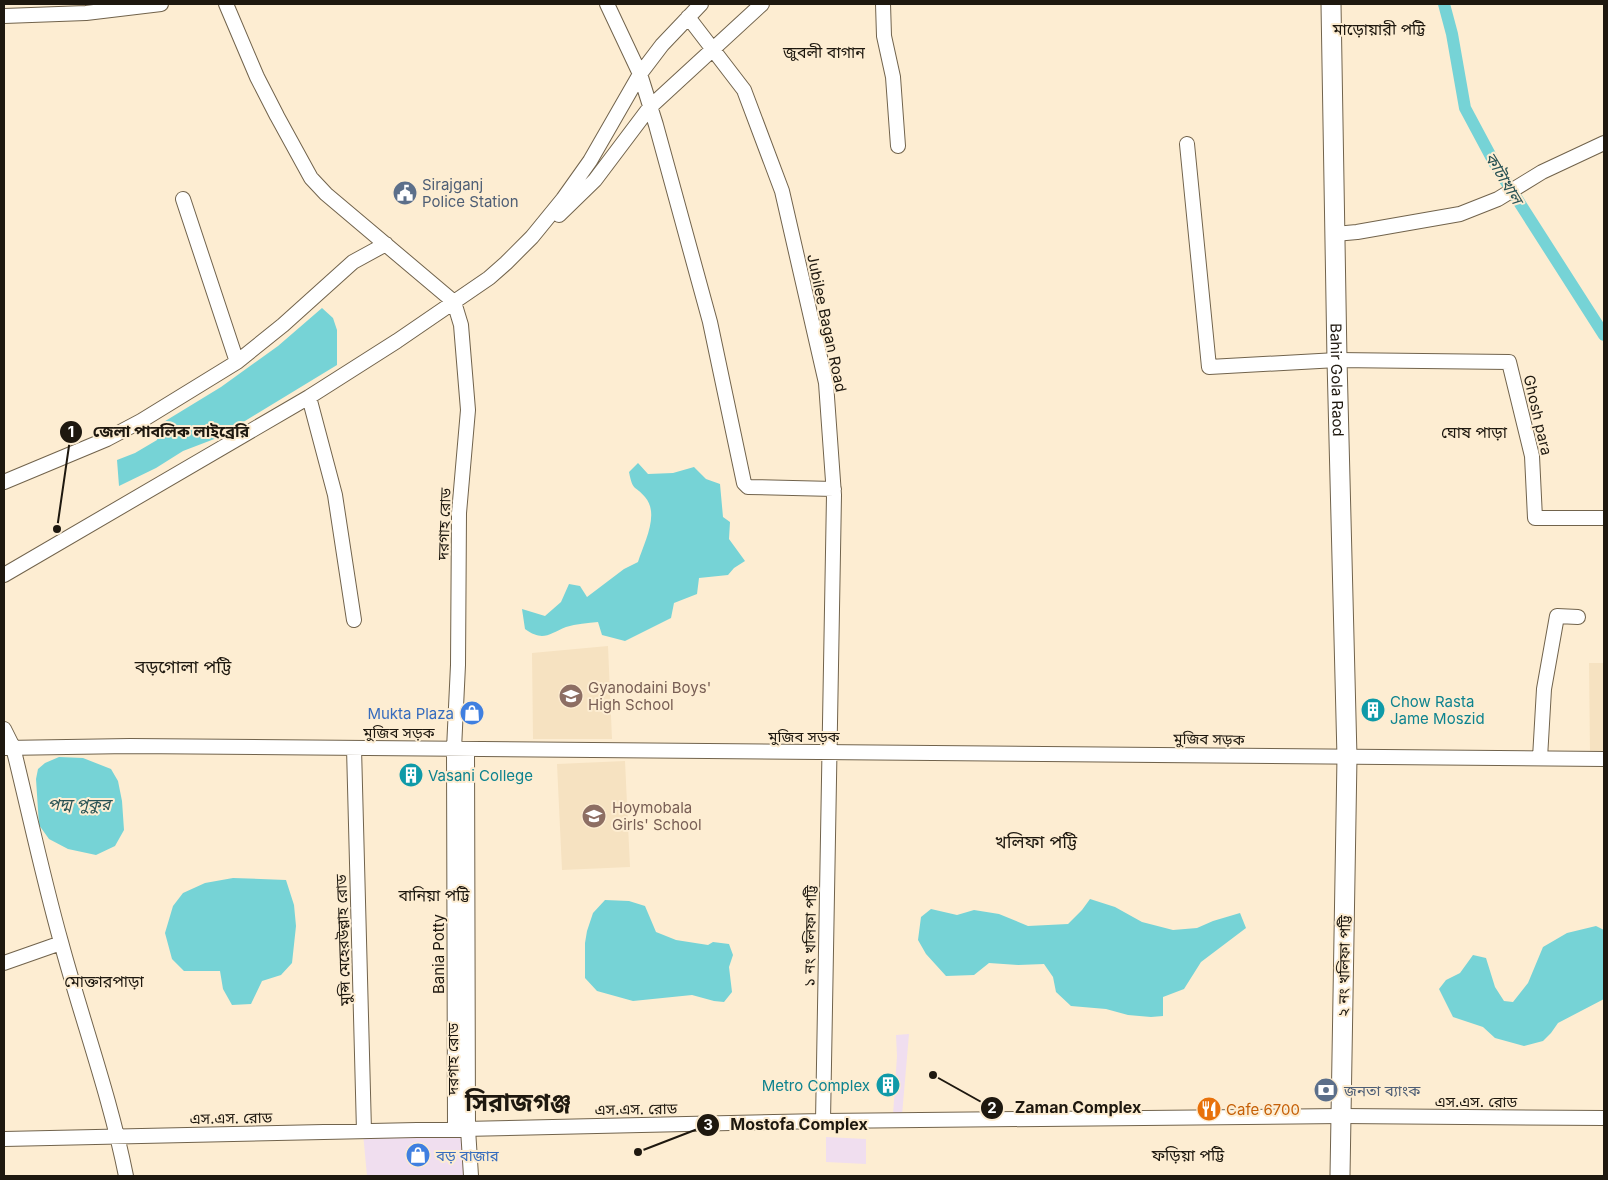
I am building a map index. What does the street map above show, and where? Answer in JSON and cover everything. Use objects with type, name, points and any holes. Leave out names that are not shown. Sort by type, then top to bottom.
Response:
[{"type":"main road","name":"Bahir Gola Raod","points":[[1331,4],[1337,360],[1347,756]]},
{"type":"main road","name":"২ নং খলিফা পট্টি","points":[[1340,1176],[1347,756]]},
{"type":"street","points":[[4,16],[86,13],[161,4]]},
{"type":"street","points":[[226,4],[257,77],[311,178],[326,194],[454,302]]},
{"type":"street","points":[[607,4],[640,74],[650,107],[710,322],[744,483],[748,487],[834,489]]},
{"type":"street","points":[[4,575],[309,397],[489,278],[532,237],[563,199],[590,161],[640,74],[662,45],[701,4]]},
{"type":"street","points":[[532,237],[568,208],[595,180],[650,107],[762,4]]},
{"type":"street","points":[[883,4],[884,36],[892,77],[898,146]]},
{"type":"street","name":"Jubilee Bagan Road","points":[[688,17],[744,90],[782,191],[826,383],[834,489],[829,752]]},
{"type":"street","points":[[1335,234],[1357,232],[1460,214],[1498,199],[1527,183],[1542,172],[1604,143]]},
{"type":"street","points":[[1187,144],[1209,367],[1337,360]]},
{"type":"street","points":[[183,199],[237,362]]},
{"type":"street","points":[[4,482],[107,439],[141,421],[237,362],[283,325],[353,262],[386,244]]},
{"type":"street","name":"দরগাহ রোড","points":[[454,302],[461,325],[468,410],[459,513],[458,665],[460,749]]},
{"type":"street","name":"Ghosh para","points":[[1337,360],[1509,362],[1532,456],[1535,518],[1604,518]]},
{"type":"street","points":[[309,397],[335,495],[354,620]]},
{"type":"street","points":[[1540,758],[1544,689],[1557,616],[1578,617]]},
{"type":"street","points":[[4,729],[61,943],[92,1043],[118,1137],[126,1176]]},
{"type":"street","name":"মুজিব সড়ক","points":[[8,747],[130,746],[1604,759]]},
{"type":"street","name":"মুন্সি মেহেরউল্লাহ রোড","points":[[354,748],[364,1132]]},
{"type":"street","name":"Bania Potty","points":[[460,749],[461,1129],[471,1176]]},
{"type":"street","name":"১ নং খলিফা পট্টি","points":[[823,1121],[829,752]]},
{"type":"street","points":[[4,964],[61,943]]},
{"type":"street","name":"এস.এস. রোড","points":[[4,1139],[823,1121],[1342,1116],[1604,1118]]},
{"type":"shaded area","name":"Gyanodaini Boys' High School","points":[[608,646],[612,739],[533,739],[532,653]]},
{"type":"shaded area","points":[[1589,663],[1604,663],[1604,753],[1590,753]]},
{"type":"shaded area","name":"Hoymobala Girls' School","points":[[625,761],[630,867],[562,870],[557,764]]},
{"type":"shaded area","points":[[909,1034],[902,1115],[893,1115],[897,1056],[896,1035]]},
{"type":"shaded area","name":"বড় বাজার","points":[[363,1133],[471,1134],[472,1176],[367,1176]]},
{"type":"shaded area","points":[[826,1137],[866,1139],[866,1164],[826,1162]]},
{"type":"water","points":[[322,308],[333,318],[337,330],[337,365],[217,438],[183,451],[156,468],[119,486],[117,460],[135,453],[157,440],[162,423],[221,387],[278,346]]},
{"type":"water","points":[[638,463],[648,474],[673,473],[694,467],[706,479],[720,484],[723,517],[730,522],[729,539],[745,561],[734,568],[728,575],[699,578],[697,594],[674,603],[671,618],[625,641],[602,635],[598,622],[566,627],[546,636],[531,633],[525,629],[522,609],[545,616],[561,602],[569,584],[580,586],[587,597],[624,569],[638,562],[647,538],[651,512],[645,497],[633,485],[630,478],[629,472]]},
{"type":"water","name":"পদ্ম পুকুর","points":[[59,757],[83,758],[111,769],[118,781],[122,801],[124,830],[115,846],[96,855],[68,849],[49,839],[39,825],[36,779],[38,769],[45,763]]},
{"type":"water","points":[[233,878],[286,880],[294,905],[296,926],[292,963],[281,975],[262,981],[251,1004],[232,1005],[223,989],[220,971],[184,971],[172,959],[165,933],[173,906],[183,893],[205,883]]},
{"type":"water","points":[[1090,899],[1115,907],[1142,922],[1173,930],[1197,928],[1240,913],[1246,928],[1201,962],[1184,989],[1163,997],[1163,1016],[1151,1017],[1128,1015],[1106,1009],[1071,1006],[1056,992],[1053,977],[1044,964],[989,963],[974,975],[946,976],[926,954],[918,940],[921,917],[931,909],[957,915],[974,910],[999,914],[1028,926],[1068,924]]},
{"type":"water","points":[[605,900],[629,901],[645,906],[656,932],[676,940],[708,945],[713,942],[729,944],[733,955],[729,967],[732,992],[724,1002],[692,995],[633,1001],[597,991],[585,978],[585,943],[593,913]]},
{"type":"water","points":[[1596,926],[1604,930],[1604,999],[1558,1023],[1543,1041],[1524,1046],[1495,1038],[1483,1027],[1453,1017],[1439,989],[1446,980],[1460,973],[1473,955],[1486,958],[1495,987],[1504,1001],[1513,1002],[1528,983],[1543,947],[1567,933]]},
{"type":"waterway","name":"কাটাখাল","points":[[1444,4],[1452,34],[1465,108],[1496,166],[1604,335]]},
{"type":"place","name":"Sirajganj Police Station","points":[[405,193]]},
{"type":"place","name":"জেলা পাবলিক লাইব্রেরি","points":[[57,529]]},
{"type":"place","name":"Gyanodaini Boys' High School","points":[[571,696]]},
{"type":"place","name":"Chow Rasta Jame Moszid","points":[[1373,710]]},
{"type":"place","name":"Mukta Plaza","points":[[472,713]]},
{"type":"place","name":"Vasani College","points":[[411,775]]},
{"type":"place","name":"Hoymobala Girls' School","points":[[594,816]]},
{"type":"place","name":"Zaman Complex","points":[[933,1075]]},
{"type":"place","name":"Metro Complex","points":[[888,1085]]},
{"type":"place","name":"জনতা ব্যাংক","points":[[1326,1090]]},
{"type":"place","name":"Cafe 6700","points":[[1209,1109]]},
{"type":"place","name":"Mostofa Complex","points":[[638,1152]]},
{"type":"place","name":"বড় বাজার","points":[[418,1155]]},
{"type":"district","name":"মাড়োয়ারী পট্টি","points":[[1379,29]]},
{"type":"district","name":"জুবলী বাগান","points":[[824,52]]},
{"type":"district","name":"ঘোষ পাড়া","points":[[1474,432]]},
{"type":"district","name":"বড়গোলা পট্টি","points":[[183,666]]},
{"type":"district","name":"খলিফা পট্টি","points":[[1036,841]]},
{"type":"district","name":"বানিয়া পট্টি","points":[[434,895]]},
{"type":"district","name":"মোক্তারপাড়া","points":[[104,981]]},
{"type":"district","name":"সিরাজগঞ্জ","points":[[518,1102]]},
{"type":"district","name":"ফড়িয়া পট্টি","points":[[1188,1155]]}]
